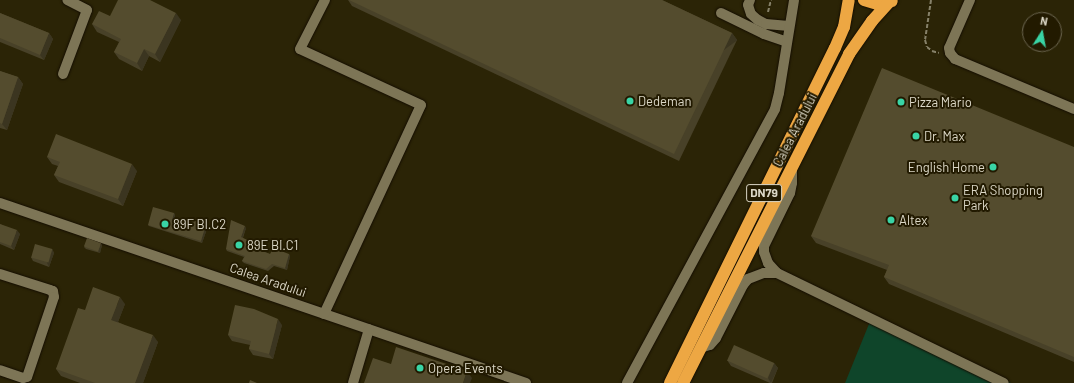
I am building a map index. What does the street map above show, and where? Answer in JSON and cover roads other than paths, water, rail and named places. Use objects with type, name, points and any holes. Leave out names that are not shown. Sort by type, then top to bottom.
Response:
[{"type":"highway","name":"Calea Aradului","points":[[670,383],[835,48],[844,27],[849,8],[848,0]]},
{"type":"highway","name":"Calea Aradului","points":[[864,0],[877,4],[892,1]]},
{"type":"highway","name":"Calea Aradului","points":[[683,383],[849,54],[872,21],[892,1]]},
{"type":"street","points":[[63,74],[87,10],[67,0]]},
{"type":"street","points":[[324,0],[300,49],[421,105],[324,314]]},
{"type":"street","points":[[750,0],[748,5],[751,14],[758,20],[766,24],[789,26]]},
{"type":"street","points":[[626,383],[775,109],[779,94],[794,0]]},
{"type":"street","points":[[970,0],[949,48],[950,53],[955,59],[1074,108]]},
{"type":"street","points":[[721,13],[764,34],[787,42]]},
{"type":"street","points":[[792,166],[792,183],[790,193],[764,246],[764,252],[768,263],[777,273],[1004,383]]},
{"type":"street","name":"Calea Aradului","points":[[0,203],[526,383]]},
{"type":"street","points":[[700,348],[710,345],[716,338],[743,285],[748,279],[764,273],[777,273]]},
{"type":"street","points":[[0,274],[50,290],[53,292],[54,297],[28,377],[24,378],[0,370]]},
{"type":"street","points":[[353,383],[369,329]]},
{"type":"place","name":"Dedeman","points":[[630,101]]},
{"type":"place","name":"Pizza Mario","points":[[901,102]]},
{"type":"place","name":"Dr. Max","points":[[916,136]]},
{"type":"place","name":"English Home","points":[[993,167]]},
{"type":"place","name":"ERA Shopping Park","points":[[955,198]]},
{"type":"place","name":"Altex","points":[[891,220]]},
{"type":"place","name":"89F Bl.C2","points":[[165,224]]},
{"type":"place","name":"89E Bl.C1","points":[[239,245]]},
{"type":"place","name":"Opera Events","points":[[420,368]]}]
